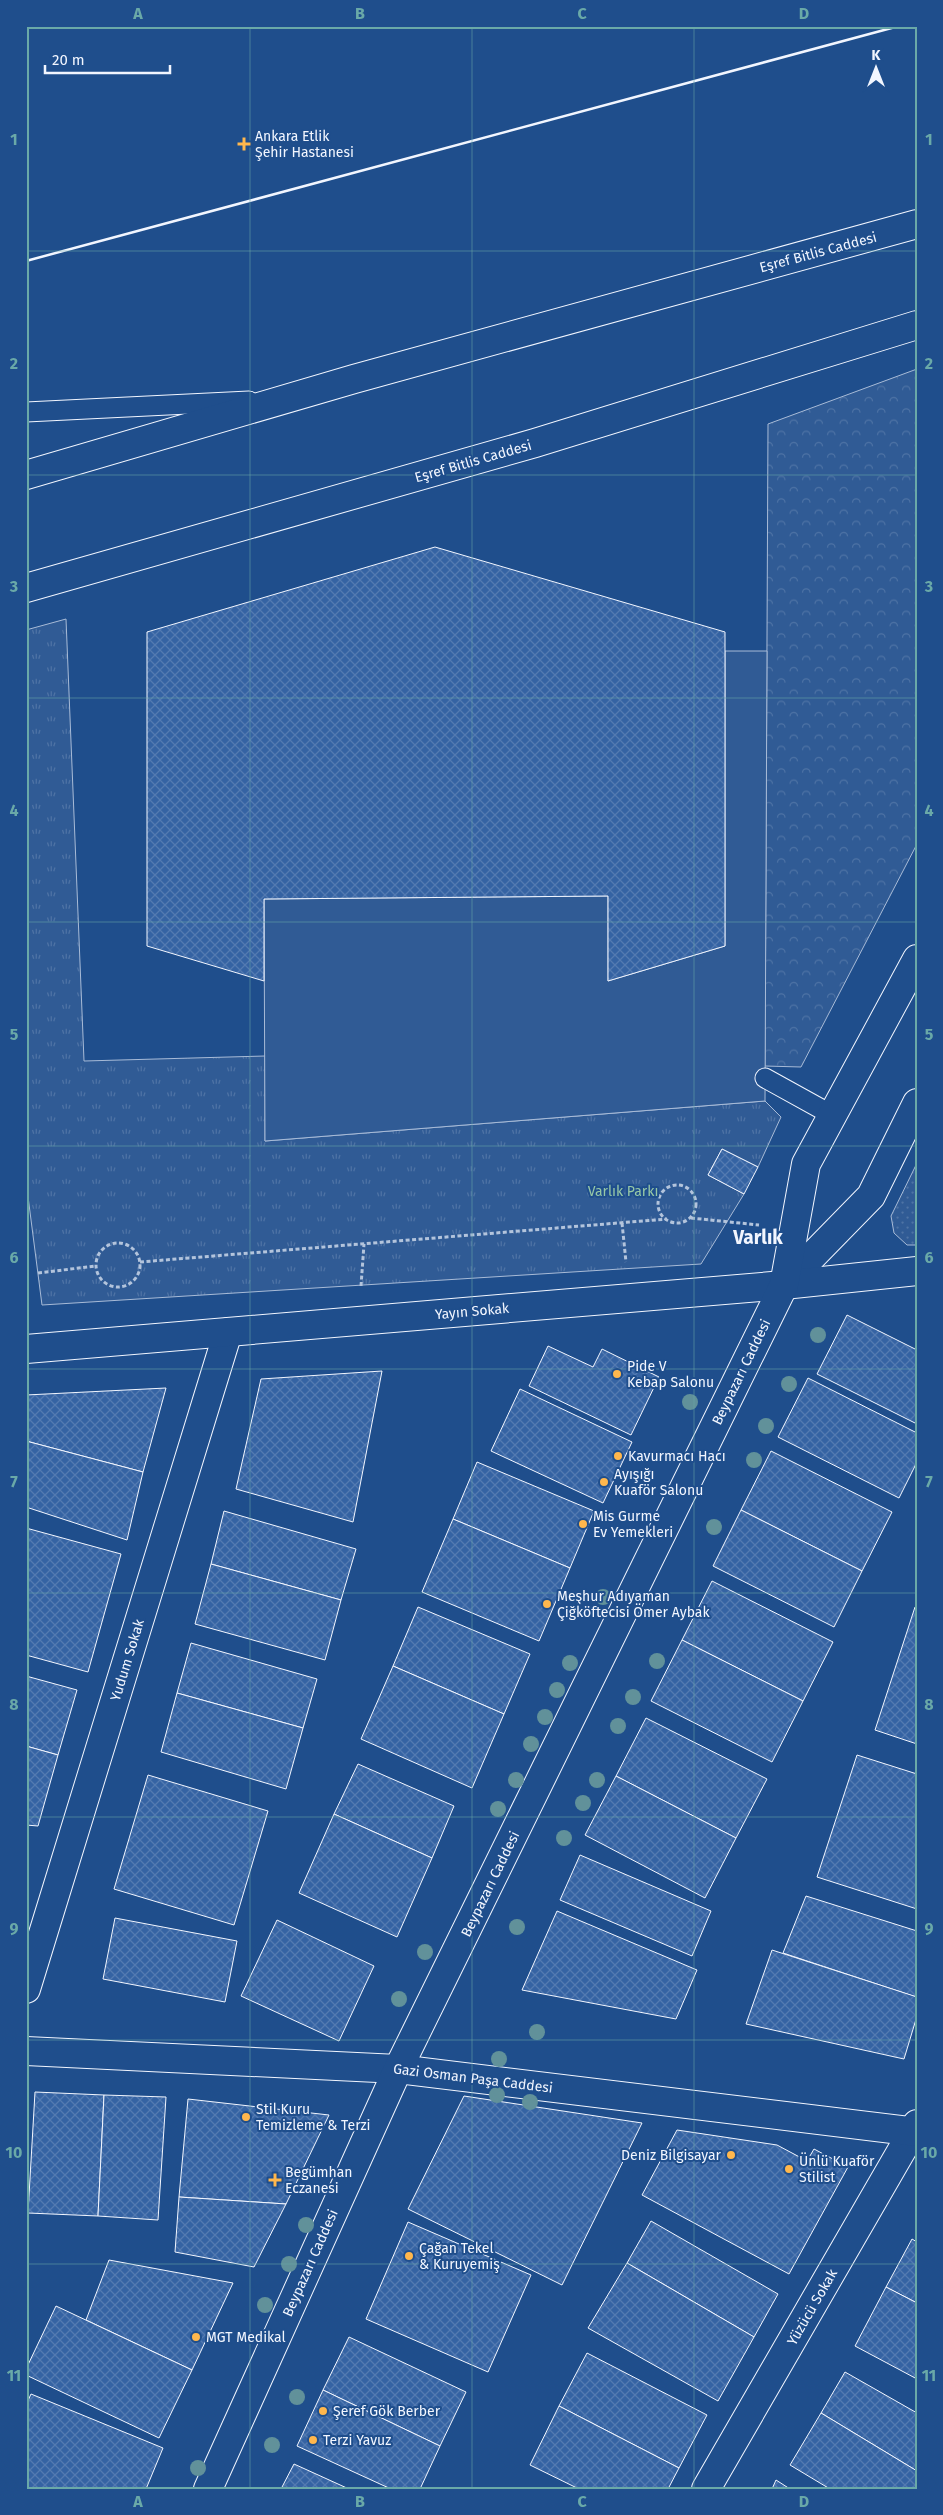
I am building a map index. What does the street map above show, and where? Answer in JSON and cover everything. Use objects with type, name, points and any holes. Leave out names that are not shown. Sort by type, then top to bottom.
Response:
[{"type":"street","name":"Eşref Bitlis Caddesi","points":[[26,475],[286,400],[917,224]]},
{"type":"street","name":"Eşref Bitlis Caddesi","points":[[26,588],[536,443],[917,324]]},
{"type":"street","name":"Beypazarı Caddesi","points":[[208,2489],[398,2069],[784,1285],[806,1164],[917,959]]},
{"type":"street","name":"Beypazarı Caddesi","points":[[784,1285],[871,1196],[916,1107]]},
{"type":"street","name":"Yayın Sokak","points":[[26,1349],[784,1285],[917,1271]]},
{"type":"street","name":"Yudum Sokak","points":[[26,1989],[228,1332]]},
{"type":"street","name":"Gazi Osman Paşa Caddesi","points":[[26,2051],[398,2069],[916,2129]]},
{"type":"street","name":"Yüzücü Sokak","points":[[706,2489],[916,2129]]},
{"type":"lane","points":[[26,412],[286,400]]},
{"type":"lane","points":[[765,1078],[832,1115]]},
{"type":"path","points":[[667,1219],[659,1209],[660,1196],[668,1187],[674,1185],[686,1187],[694,1196],[696,1207],[690,1218]]},
{"type":"path","points":[[140,1262],[667,1219],[679,1222],[690,1218],[793,1229]]},
{"type":"path","points":[[115,1243],[122,1243],[134,1250],[140,1262],[137,1277],[125,1287],[110,1286],[103,1282],[96,1266],[98,1254],[115,1243]]},
{"type":"path","points":[[38,1273],[96,1266]]},
{"type":"green space","points":[[917,369],[917,844],[801,1067],[765,1066],[768,424]]},
{"type":"green space","name":"Varlık Parkı","points":[[66,619],[84,1061],[265,1056],[265,1141],[765,1101],[781,1117],[758,1167],[722,1149],[708,1175],[744,1194],[701,1264],[42,1305],[26,1181],[26,630]]},
{"type":"green space","points":[[917,1163],[917,1245],[907,1245],[894,1233],[891,1216]]},
{"type":"shaded area","points":[[725,651],[767,651],[765,1101],[265,1141],[264,899],[608,896],[608,981],[725,946]]},
{"type":"building","points":[[435,547],[725,632],[725,946],[608,981],[608,896],[264,899],[264,981],[147,946],[147,632]]},
{"type":"building","points":[[722,1149],[758,1167],[744,1194],[708,1175]]},
{"type":"building","points":[[847,1315],[917,1350],[917,1424],[817,1374]]},
{"type":"building","points":[[548,1346],[593,1367],[602,1349],[659,1377],[631,1435],[529,1386]]},
{"type":"building","points":[[382,1371],[353,1522],[236,1489],[261,1379]]},
{"type":"building","points":[[808,1378],[917,1433],[917,1462],[899,1498],[778,1437]]},
{"type":"building","points":[[166,1388],[143,1472],[26,1441],[26,1395]]},
{"type":"building","points":[[520,1389],[632,1442],[603,1503],[491,1451]]},
{"type":"building","points":[[26,1441],[143,1472],[127,1540],[26,1507]]},
{"type":"building","points":[[771,1451],[892,1512],[862,1571],[741,1510]]},
{"type":"building","points":[[477,1462],[594,1511],[570,1568],[453,1519]]},
{"type":"building","points":[[741,1510],[862,1571],[834,1627],[713,1566]]},
{"type":"building","points":[[224,1511],[356,1549],[341,1600],[211,1564]]},
{"type":"building","points":[[453,1519],[570,1568],[539,1641],[422,1592]]},
{"type":"building","points":[[26,1528],[121,1554],[88,1672],[26,1655]]},
{"type":"building","points":[[211,1564],[341,1600],[325,1660],[195,1624]]},
{"type":"building","points":[[712,1581],[833,1642],[803,1701],[682,1640]]},
{"type":"building","points":[[418,1607],[530,1654],[504,1714],[393,1666]]},
{"type":"building","points":[[915,1607],[917,1608],[917,1744],[875,1730]]},
{"type":"building","points":[[682,1640],[803,1701],[772,1762],[651,1701]]},
{"type":"building","points":[[191,1643],[317,1679],[303,1728],[177,1693]]},
{"type":"building","points":[[393,1666],[504,1714],[472,1788],[361,1739]]},
{"type":"building","points":[[26,1676],[77,1690],[58,1755],[26,1746]]},
{"type":"building","points":[[177,1693],[303,1728],[286,1789],[161,1752]]},
{"type":"building","points":[[646,1718],[767,1779],[736,1838],[616,1776]]},
{"type":"building","points":[[26,1746],[58,1755],[38,1826],[26,1825]]},
{"type":"building","points":[[857,1755],[917,1774],[917,1909],[817,1877]]},
{"type":"building","points":[[358,1764],[454,1806],[432,1858],[334,1814]]},
{"type":"building","points":[[148,1775],[268,1811],[234,1925],[114,1889]]},
{"type":"building","points":[[616,1776],[736,1838],[705,1898],[585,1835]]},
{"type":"building","points":[[334,1814],[432,1858],[397,1937],[299,1893]]},
{"type":"building","points":[[580,1855],[711,1911],[692,1956],[560,1900]]},
{"type":"building","points":[[806,1896],[917,1931],[916,1997],[783,1953]]},
{"type":"building","points":[[557,1911],[697,1970],[676,2019],[522,1990]]},
{"type":"building","points":[[115,1918],[237,1941],[225,2002],[103,1979]]},
{"type":"building","points":[[277,1920],[374,1966],[339,2041],[241,1996]]},
{"type":"building","points":[[772,1950],[917,1997],[917,2016],[904,2059],[746,2024]]},
{"type":"building","points":[[35,2092],[104,2095],[98,2216],[28,2213]]},
{"type":"building","points":[[104,2095],[166,2097],[158,2220],[98,2216]]},
{"type":"building","points":[[464,2096],[642,2123],[562,2285],[408,2209]]},
{"type":"building","points":[[188,2099],[329,2115],[286,2204],[179,2197]]},
{"type":"building","points":[[677,2130],[777,2145],[807,2161],[814,2149],[848,2167],[789,2274],[642,2195]]},
{"type":"building","points":[[179,2197],[286,2204],[254,2267],[175,2252]]},
{"type":"building","points":[[651,2221],[778,2294],[754,2337],[627,2263]]},
{"type":"building","points":[[408,2222],[531,2275],[488,2372],[366,2319]]},
{"type":"building","points":[[912,2239],[917,2242],[917,2303],[886,2287]]},
{"type":"building","points":[[109,2260],[233,2283],[192,2370],[86,2320]]},
{"type":"building","points":[[627,2263],[754,2337],[718,2401],[588,2328]]},
{"type":"building","points":[[886,2287],[917,2303],[917,2379],[855,2346]]},
{"type":"building","points":[[56,2306],[192,2370],[159,2438],[26,2375],[26,2369]]},
{"type":"building","points":[[349,2337],[466,2392],[440,2446],[323,2390]]},
{"type":"building","points":[[587,2353],[707,2415],[679,2468],[559,2406]]},
{"type":"building","points":[[845,2372],[917,2413],[917,2471],[821,2413]]},
{"type":"building","points":[[323,2390],[440,2446],[420,2489],[391,2489],[297,2446]]},
{"type":"building","points":[[31,2394],[163,2448],[146,2489],[26,2489],[26,2405]]},
{"type":"building","points":[[559,2406],[679,2468],[668,2489],[579,2489],[530,2465]]},
{"type":"building","points":[[821,2413],[917,2471],[917,2489],[830,2489],[790,2465]]},
{"type":"building","points":[[294,2464],[349,2489],[281,2489]]},
{"type":"building","points":[[776,2480],[790,2489],[772,2489]]},
{"type":"wall","points":[[26,261],[899,26]]},
{"type":"place","name":"Ankara Etlik Şehir Hastanesi","points":[[244,144]]},
{"type":"place","name":"Pide V Kebap Salonu","points":[[617,1374]]},
{"type":"place","name":"Kavurmacı Hacı","points":[[618,1456]]},
{"type":"place","name":"Ayışığı Kuaför Salonu","points":[[604,1482]]},
{"type":"place","name":"Mis Gurme Ev Yemekleri","points":[[583,1524]]},
{"type":"place","name":"Meşhur Adıyaman Çiğköftecisi Ömer Aybak","points":[[547,1604]]},
{"type":"place","name":"Stil Kuru Temizleme & Terzi","points":[[246,2117]]},
{"type":"place","name":"Deniz Bilgisayar","points":[[731,2155]]},
{"type":"place","name":"Ünlü Kuaför Stilist","points":[[789,2169]]},
{"type":"place","name":"Begümhan Eczanesi","points":[[275,2180]]},
{"type":"place","name":"Çağan Tekel & Kuruyemiş","points":[[409,2256]]},
{"type":"place","name":"MGT Medikal","points":[[196,2337]]},
{"type":"place","name":"Şeref Gök Berber","points":[[323,2411]]},
{"type":"place","name":"Terzi Yavuz","points":[[313,2440]]},
{"type":"district","name":"Varlık","points":[[758,1237]]}]
